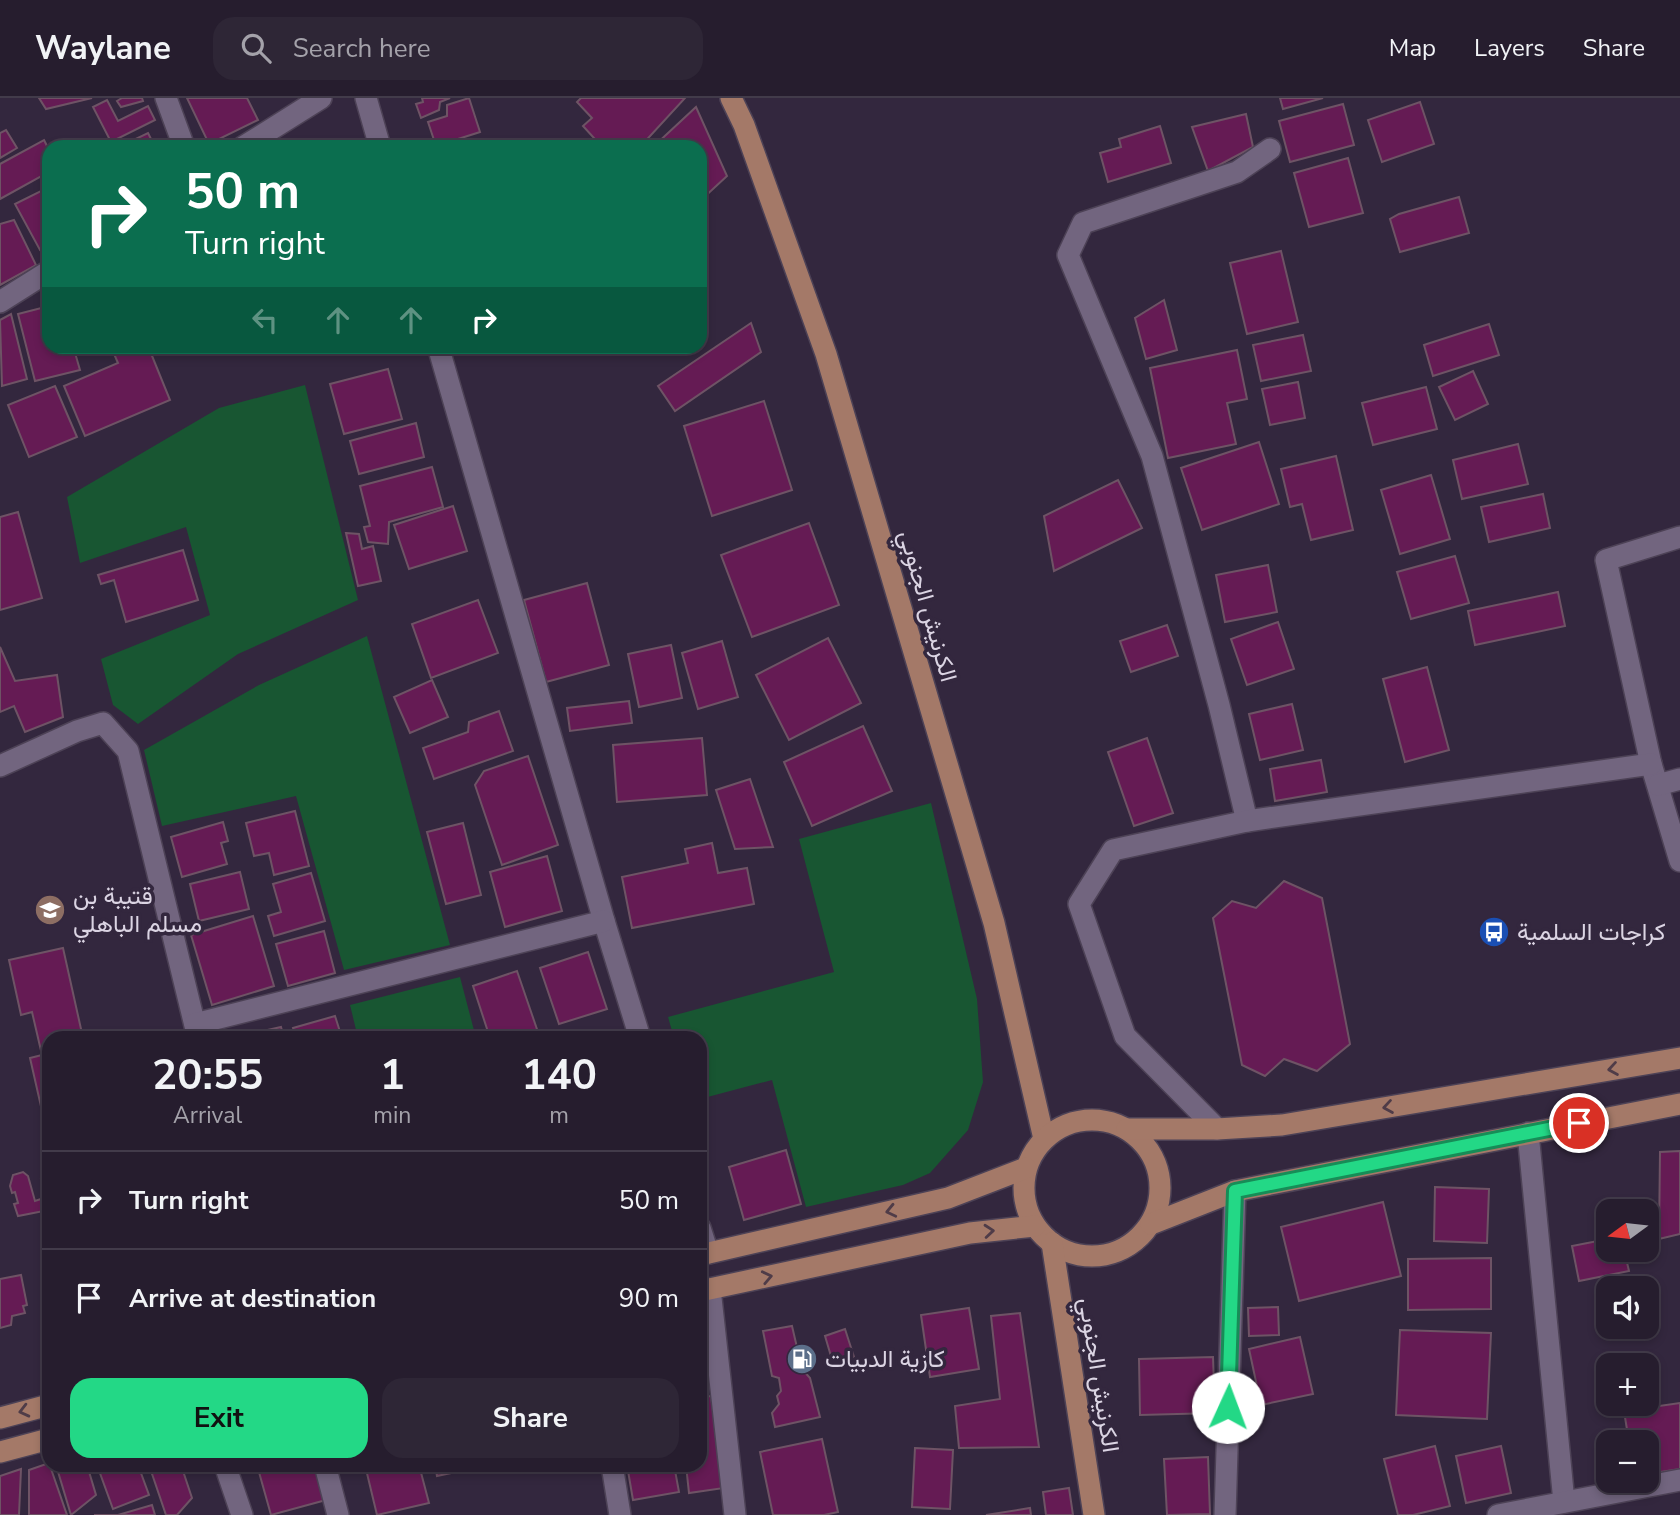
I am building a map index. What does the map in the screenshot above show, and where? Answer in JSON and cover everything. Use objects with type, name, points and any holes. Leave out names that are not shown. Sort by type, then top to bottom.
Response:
[{"type":"main road","name":"الكرنيش الجنوبي","points":[[732,98],[830,367],[994,923],[1044,1139]]},
{"type":"main road","points":[[1127,1129],[1217,1129],[1282,1125],[1680,1058]]},
{"type":"main road","points":[[1151,1224],[1235,1191],[1680,1104]]},
{"type":"main road","points":[[1085,1119],[1107,1121],[1127,1129],[1144,1142],[1155,1161],[1160,1182],[1159,1204],[1151,1224],[1127,1246],[1097,1256],[1073,1254],[1052,1244],[1035,1226],[1026,1205],[1024,1181],[1026,1168],[1044,1139],[1062,1125],[1085,1119]]},
{"type":"main road","points":[[707,1253],[948,1198],[1026,1168]]},
{"type":"main road","points":[[707,1290],[970,1233],[1035,1226]]},
{"type":"main road","name":"الكرنيش الجنوبي","points":[[1052,1244],[1094,1515]]},
{"type":"main road","points":[[0,1418],[42,1407]]},
{"type":"main road","points":[[0,1451],[42,1441]]},
{"type":"street","points":[[166,98],[181,140]]},
{"type":"street","points":[[254,140],[321,98]]},
{"type":"street","points":[[366,98],[378,140]]},
{"type":"street","points":[[1247,821],[1219,705],[1152,456],[1068,255],[1083,223],[1237,172],[1270,149]]},
{"type":"street","points":[[0,302],[42,275]]},
{"type":"street","points":[[440,354],[638,1031]]},
{"type":"street","points":[[1680,537],[1606,560],[1651,764],[1680,861]]},
{"type":"street","points":[[0,766],[76,731],[103,723],[128,751],[197,1031],[604,921]]},
{"type":"street","points":[[1217,1129],[1125,1036],[1080,904],[1113,850],[1247,821],[1651,764]]},
{"type":"street","points":[[1658,785],[1680,779]]},
{"type":"street","points":[[1528,1132],[1564,1502]]},
{"type":"street","points":[[1225,1515],[1235,1191]]},
{"type":"street","points":[[707,1305],[735,1515]]},
{"type":"street","points":[[227,1472],[242,1515]]},
{"type":"street","points":[[327,1472],[338,1515]]},
{"type":"street","points":[[613,1472],[620,1515]]},
{"type":"street","points":[[1498,1515],[1680,1480]]},
{"type":"green space","points":[[305,385],[358,600],[238,654],[138,724],[113,705],[101,659],[210,615],[186,527],[80,563],[67,497],[219,408]]},
{"type":"green space","points":[[367,636],[450,945],[344,970],[296,796],[162,826],[144,750],[259,685]]},
{"type":"green space","points":[[931,803],[977,999],[983,1082],[968,1130],[930,1173],[903,1185],[806,1207],[772,1080],[707,1097],[707,1031],[672,1031],[668,1017],[834,972],[799,839]]},
{"type":"green space","points":[[460,977],[474,1031],[356,1031],[350,1005]]},
{"type":"building","points":[[39,98],[92,98],[46,109]]},
{"type":"building","points":[[122,98],[142,98],[143,101],[121,107],[117,101]]},
{"type":"building","points":[[187,98],[247,98],[258,120],[217,140],[207,140]]},
{"type":"building","points":[[422,98],[450,98],[440,102],[439,110],[421,118],[416,104],[423,102]]},
{"type":"building","points":[[469,98],[480,132],[455,140],[434,140],[428,122],[447,116],[447,105]]},
{"type":"building","points":[[581,98],[685,98],[646,140],[592,140],[594,138],[583,126],[592,118],[577,102]]},
{"type":"building","points":[[1280,98],[1323,98],[1283,109]]},
{"type":"building","points":[[107,100],[118,121],[148,106],[155,120],[110,140],[93,107]]},
{"type":"building","points":[[1420,102],[1434,144],[1382,162],[1368,120]]},
{"type":"building","points":[[1343,104],[1354,145],[1290,162],[1279,121]]},
{"type":"building","points":[[696,107],[727,176],[707,195],[707,140],[661,140]]},
{"type":"building","points":[[1246,114],[1253,147],[1208,171],[1192,127]]},
{"type":"building","points":[[1160,126],[1171,163],[1108,182],[1100,153],[1121,147],[1119,139]]},
{"type":"building","points":[[6,130],[17,148],[0,158],[0,133]]},
{"type":"building","points":[[148,133],[152,140],[134,140]]},
{"type":"building","points":[[42,141],[42,176],[0,199],[0,164]]},
{"type":"building","points":[[1348,158],[1363,213],[1309,227],[1294,173]]},
{"type":"building","points":[[42,190],[42,249],[40,250],[15,204]]},
{"type":"building","points":[[1459,197],[1469,233],[1400,252],[1390,219]]},
{"type":"building","points":[[14,220],[36,265],[0,285],[0,224]]},
{"type":"building","points":[[1281,251],[1298,322],[1247,334],[1230,263]]},
{"type":"building","points":[[1164,300],[1177,350],[1146,359],[1135,318]]},
{"type":"building","points":[[42,308],[42,354],[75,354],[80,370],[35,381],[18,314]]},
{"type":"building","points":[[11,314],[27,379],[2,386],[0,320]]},
{"type":"building","points":[[751,323],[761,352],[675,411],[658,386]]},
{"type":"building","points":[[1489,324],[1499,355],[1433,376],[1424,345]]},
{"type":"building","points":[[1303,335],[1311,371],[1261,381],[1253,345]]},
{"type":"building","points":[[1237,350],[1247,399],[1227,403],[1236,444],[1168,458],[1150,368]]},
{"type":"building","points":[[114,354],[151,354],[170,400],[85,436],[64,386],[118,363]]},
{"type":"building","points":[[388,369],[402,419],[344,434],[330,384]]},
{"type":"building","points":[[1473,371],[1488,404],[1455,420],[1439,387]]},
{"type":"building","points":[[1298,382],[1305,418],[1270,425],[1262,389]]},
{"type":"building","points":[[55,386],[77,437],[29,457],[8,405]]},
{"type":"building","points":[[1426,387],[1437,429],[1373,445],[1362,403]]},
{"type":"building","points":[[764,401],[792,490],[712,516],[684,426]]},
{"type":"building","points":[[416,423],[424,457],[359,474],[350,441]]},
{"type":"building","points":[[1259,442],[1279,504],[1202,530],[1181,468]]},
{"type":"building","points":[[1518,444],[1528,484],[1462,499],[1453,460]]},
{"type":"building","points":[[1336,456],[1353,530],[1311,540],[1302,504],[1290,507],[1281,469]]},
{"type":"building","points":[[432,467],[443,507],[389,522],[388,544],[368,542],[364,527],[370,526],[360,486]]},
{"type":"building","points":[[1431,475],[1450,539],[1400,554],[1381,490]]},
{"type":"building","points":[[1118,480],[1142,528],[1054,571],[1044,516]]},
{"type":"building","points":[[1543,494],[1550,528],[1489,542],[1481,507]]},
{"type":"building","points":[[453,506],[467,551],[409,569],[394,525]]},
{"type":"building","points":[[18,512],[42,598],[0,610],[0,517]]},
{"type":"building","points":[[809,523],[839,605],[752,637],[721,555]]},
{"type":"building","points":[[346,533],[359,534],[362,549],[373,546],[381,581],[358,586]]},
{"type":"building","points":[[183,550],[198,600],[126,622],[114,580],[101,584],[98,575]]},
{"type":"building","points":[[1455,556],[1469,603],[1411,619],[1397,572]]},
{"type":"building","points":[[1268,565],[1277,612],[1225,622],[1216,575]]},
{"type":"building","points":[[587,583],[609,665],[546,682],[524,600]]},
{"type":"building","points":[[1558,592],[1565,626],[1475,645],[1468,611]]},
{"type":"building","points":[[478,600],[498,653],[431,678],[412,624]]},
{"type":"building","points":[[1278,622],[1294,669],[1247,685],[1231,639]]},
{"type":"building","points":[[1167,625],[1178,656],[1131,672],[1120,641]]},
{"type":"building","points":[[828,638],[861,703],[789,740],[756,675]]},
{"type":"building","points":[[722,641],[738,697],[698,709],[682,653]]},
{"type":"building","points":[[671,645],[682,698],[639,707],[628,654]]},
{"type":"building","points":[[0,647],[15,681],[57,675],[63,717],[25,732],[14,706],[0,712]]},
{"type":"building","points":[[1427,667],[1449,750],[1405,762],[1383,679]]},
{"type":"building","points":[[432,680],[448,717],[410,733],[394,697]]},
{"type":"building","points":[[629,701],[632,723],[570,731],[567,708]]},
{"type":"building","points":[[1292,704],[1303,750],[1260,760],[1249,714]]},
{"type":"building","points":[[499,711],[513,751],[434,779],[423,748],[468,732],[469,722]]},
{"type":"building","points":[[863,726],[892,791],[812,826],[784,762]]},
{"type":"building","points":[[702,738],[707,795],[617,802],[613,745]]},
{"type":"building","points":[[1147,738],[1173,813],[1134,826],[1108,752]]},
{"type":"building","points":[[528,756],[558,845],[502,865],[475,785],[484,771]]},
{"type":"building","points":[[1321,760],[1327,792],[1275,801],[1270,769]]},
{"type":"building","points":[[750,779],[773,847],[735,849],[716,790]]},
{"type":"building","points":[[295,811],[309,866],[274,875],[269,853],[254,856],[246,823]]},
{"type":"building","points":[[223,822],[228,841],[221,843],[227,864],[182,877],[171,837]]},
{"type":"building","points":[[463,823],[481,895],[446,904],[427,832]]},
{"type":"building","points":[[712,843],[718,873],[747,868],[754,904],[632,928],[622,877],[688,863],[685,849]]},
{"type":"building","points":[[547,856],[562,911],[505,927],[490,872]]},
{"type":"building","points":[[240,872],[249,909],[199,921],[190,884]]},
{"type":"building","points":[[311,873],[325,921],[274,936],[268,916],[281,912],[273,884]]},
{"type":"building","points":[[1284,881],[1322,898],[1350,1044],[1317,1071],[1284,1059],[1265,1076],[1242,1065],[1213,918],[1232,901],[1256,908]]},
{"type":"building","points":[[253,916],[274,986],[212,1005],[191,935]]},
{"type":"building","points":[[324,931],[335,973],[288,986],[276,944]]},
{"type":"building","name":"قتيبة بن مسلم الباهلي","points":[[63,948],[81,1031],[42,1031],[42,1055],[32,1012],[21,1015],[9,960]]},
{"type":"building","points":[[588,952],[607,1009],[559,1024],[540,968]]},
{"type":"building","points":[[517,971],[538,1031],[488,1031],[473,986]]},
{"type":"building","points":[[335,1016],[340,1031],[294,1031],[293,1028]]},
{"type":"building","points":[[281,1027],[282,1031],[263,1031]]},
{"type":"building","name":"قتيبة بن مسلم الباهلي","points":[[42,1055],[42,1111],[30,1058]]},
{"type":"building","points":[[786,1150],[801,1204],[744,1220],[729,1167]]},
{"type":"building","points":[[1680,1151],[1680,1234],[1659,1239],[1660,1152]]},
{"type":"building","points":[[23,1172],[28,1176],[35,1201],[42,1199],[42,1211],[18,1216],[14,1204],[18,1203],[10,1186],[13,1175]]},
{"type":"building","points":[[1435,1187],[1489,1189],[1487,1243],[1434,1241]]},
{"type":"building","points":[[1383,1202],[1401,1276],[1299,1301],[1281,1227]]},
{"type":"building","points":[[1596,1241],[1596,1262],[1627,1262],[1629,1271],[1579,1281],[1572,1246]]},
{"type":"building","points":[[1491,1258],[1491,1309],[1408,1310],[1408,1259]]},
{"type":"building","points":[[21,1275],[27,1305],[23,1306],[25,1313],[12,1316],[11,1325],[0,1328],[0,1279]]},
{"type":"building","points":[[1278,1307],[1279,1335],[1249,1336],[1248,1308]]},
{"type":"building","points":[[969,1308],[979,1369],[930,1377],[921,1315]]},
{"type":"building","points":[[1020,1313],[1039,1447],[959,1448],[955,1406],[1000,1399],[991,1316]]},
{"type":"building","points":[[792,1326],[802,1369],[810,1378],[820,1417],[775,1427],[772,1413],[779,1404],[777,1396],[781,1391],[779,1378],[772,1376],[763,1331]]},
{"type":"building","points":[[845,1329],[854,1357],[833,1363],[825,1336]]},
{"type":"building","points":[[1400,1330],[1491,1333],[1487,1419],[1396,1415]]},
{"type":"building","points":[[1300,1337],[1313,1394],[1261,1405],[1249,1349]]},
{"type":"building","points":[[1213,1357],[1215,1413],[1140,1415],[1139,1359]]},
{"type":"building","points":[[707,1396],[711,1396],[724,1488],[689,1493],[687,1472],[707,1472]]},
{"type":"building","points":[[1680,1403],[1680,1469],[1659,1472],[1659,1430],[1627,1430],[1625,1416],[1659,1416],[1659,1406]]},
{"type":"building","points":[[822,1439],[838,1512],[824,1515],[773,1515],[760,1452]]},
{"type":"building","points":[[1435,1446],[1450,1506],[1413,1515],[1398,1515],[1384,1459]]},
{"type":"building","points":[[1501,1446],[1511,1493],[1466,1503],[1456,1456]]},
{"type":"building","points":[[915,1448],[953,1450],[950,1509],[912,1507]]},
{"type":"building","points":[[1208,1457],[1210,1514],[1167,1515],[1164,1459]]},
{"type":"building","points":[[42,1465],[42,1472],[52,1472],[67,1515],[29,1515],[29,1470]]},
{"type":"building","points":[[21,1469],[19,1515],[0,1515],[0,1476]]},
{"type":"building","points":[[58,1472],[89,1472],[96,1495],[71,1515]]},
{"type":"building","points":[[100,1472],[141,1472],[149,1495],[113,1509]]},
{"type":"building","points":[[151,1472],[183,1472],[192,1498],[177,1515],[166,1515]]},
{"type":"building","points":[[259,1472],[318,1472],[326,1500],[271,1515]]},
{"type":"building","points":[[367,1472],[421,1472],[429,1503],[377,1515]]},
{"type":"building","points":[[436,1472],[456,1472],[437,1476]]},
{"type":"building","points":[[628,1472],[675,1472],[679,1492],[633,1500]]},
{"type":"building","points":[[1069,1488],[1073,1515],[1046,1515],[1043,1492]]},
{"type":"building","points":[[152,1505],[155,1515],[118,1515]]},
{"type":"building","points":[[1030,1508],[1031,1515],[986,1515]]},
{"type":"place","name":"قتيبة بن مسلم الباهلي","points":[[50,910]]},
{"type":"place","name":"كراجات السلمية","points":[[1494,932]]},
{"type":"place","name":"كازية الدبيات","points":[[802,1359]]},
{"type":"route","points":[[1228,1407],[1235,1191],[1579,1123]]}]
